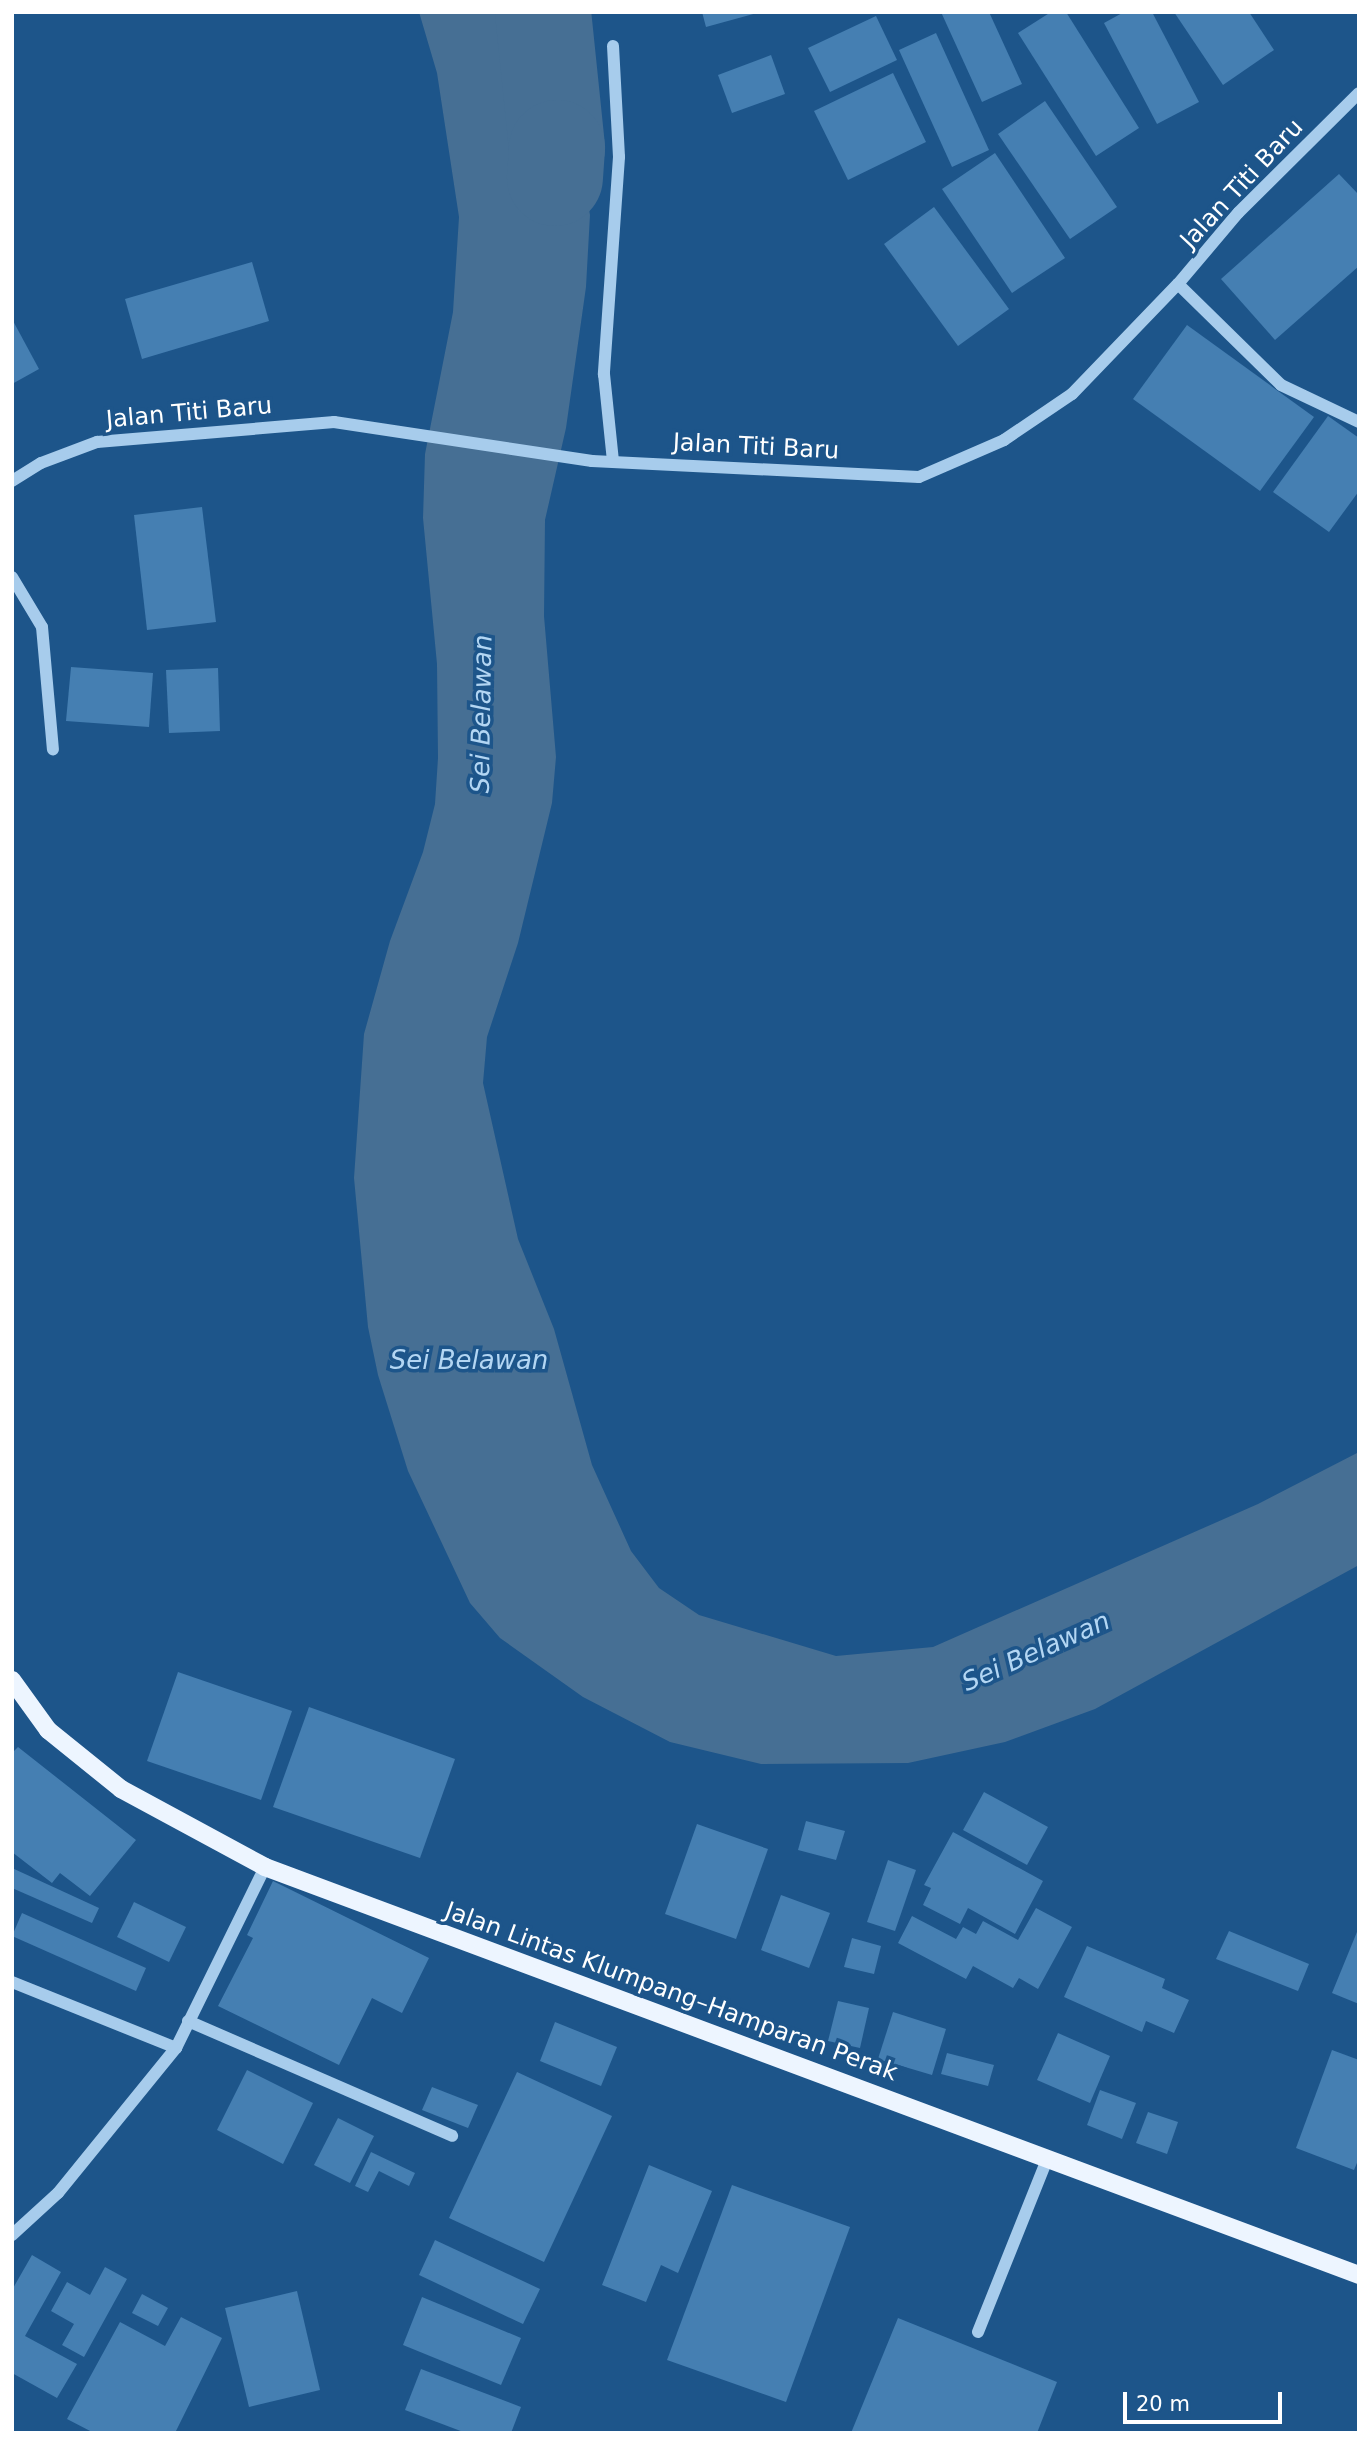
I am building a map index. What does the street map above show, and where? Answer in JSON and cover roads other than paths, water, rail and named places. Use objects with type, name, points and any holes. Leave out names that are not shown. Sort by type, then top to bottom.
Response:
[{"type":"main road","name":"Jalan Lintas Klumpang–Hamparan Perak","points":[[12,1680],[48,1730],[121,1789],[265,1867],[1359,2275]]},
{"type":"street","points":[[613,46],[619,158],[604,374],[613,461]]},
{"type":"street","name":"Jalan Titi Baru","points":[[12,481],[40,463],[97,442],[334,422],[592,461],[919,477],[1004,440],[1072,394],[1178,284],[1238,213],[1359,93]]},
{"type":"street","points":[[1178,284],[1281,385],[1359,422]]},
{"type":"street","points":[[12,577],[42,627],[52,750]]},
{"type":"street","points":[[12,2235],[58,2193],[176,2048],[265,1867]]},
{"type":"street","points":[[12,1982],[176,2048]]},
{"type":"street","points":[[188,2021],[452,2136]]},
{"type":"street","points":[[978,2332],[1048,2158]]},
{"type":"water","name":"Sei Belawan","points":[[419,12],[518,12],[555,54],[564,76],[590,215],[586,287],[566,428],[545,520],[544,616],[556,757],[552,803],[518,943],[487,1037],[483,1083],[518,1239],[554,1329],[592,1465],[631,1551],[659,1588],[699,1615],[836,1656],[933,1647],[1258,1504],[1359,1452],[1359,1565],[1095,1709],[1005,1742],[908,1763],[761,1764],[670,1742],[583,1697],[500,1638],[470,1603],[408,1471],[378,1375],[368,1327],[354,1178],[364,1034],[390,941],[423,852],[435,804],[438,758],[437,664],[423,518],[425,454],[453,312],[459,217],[437,73]]},
{"type":"waterway","name":"Sei Belawan","points":[[543,12],[557,148],[555,178]]}]
